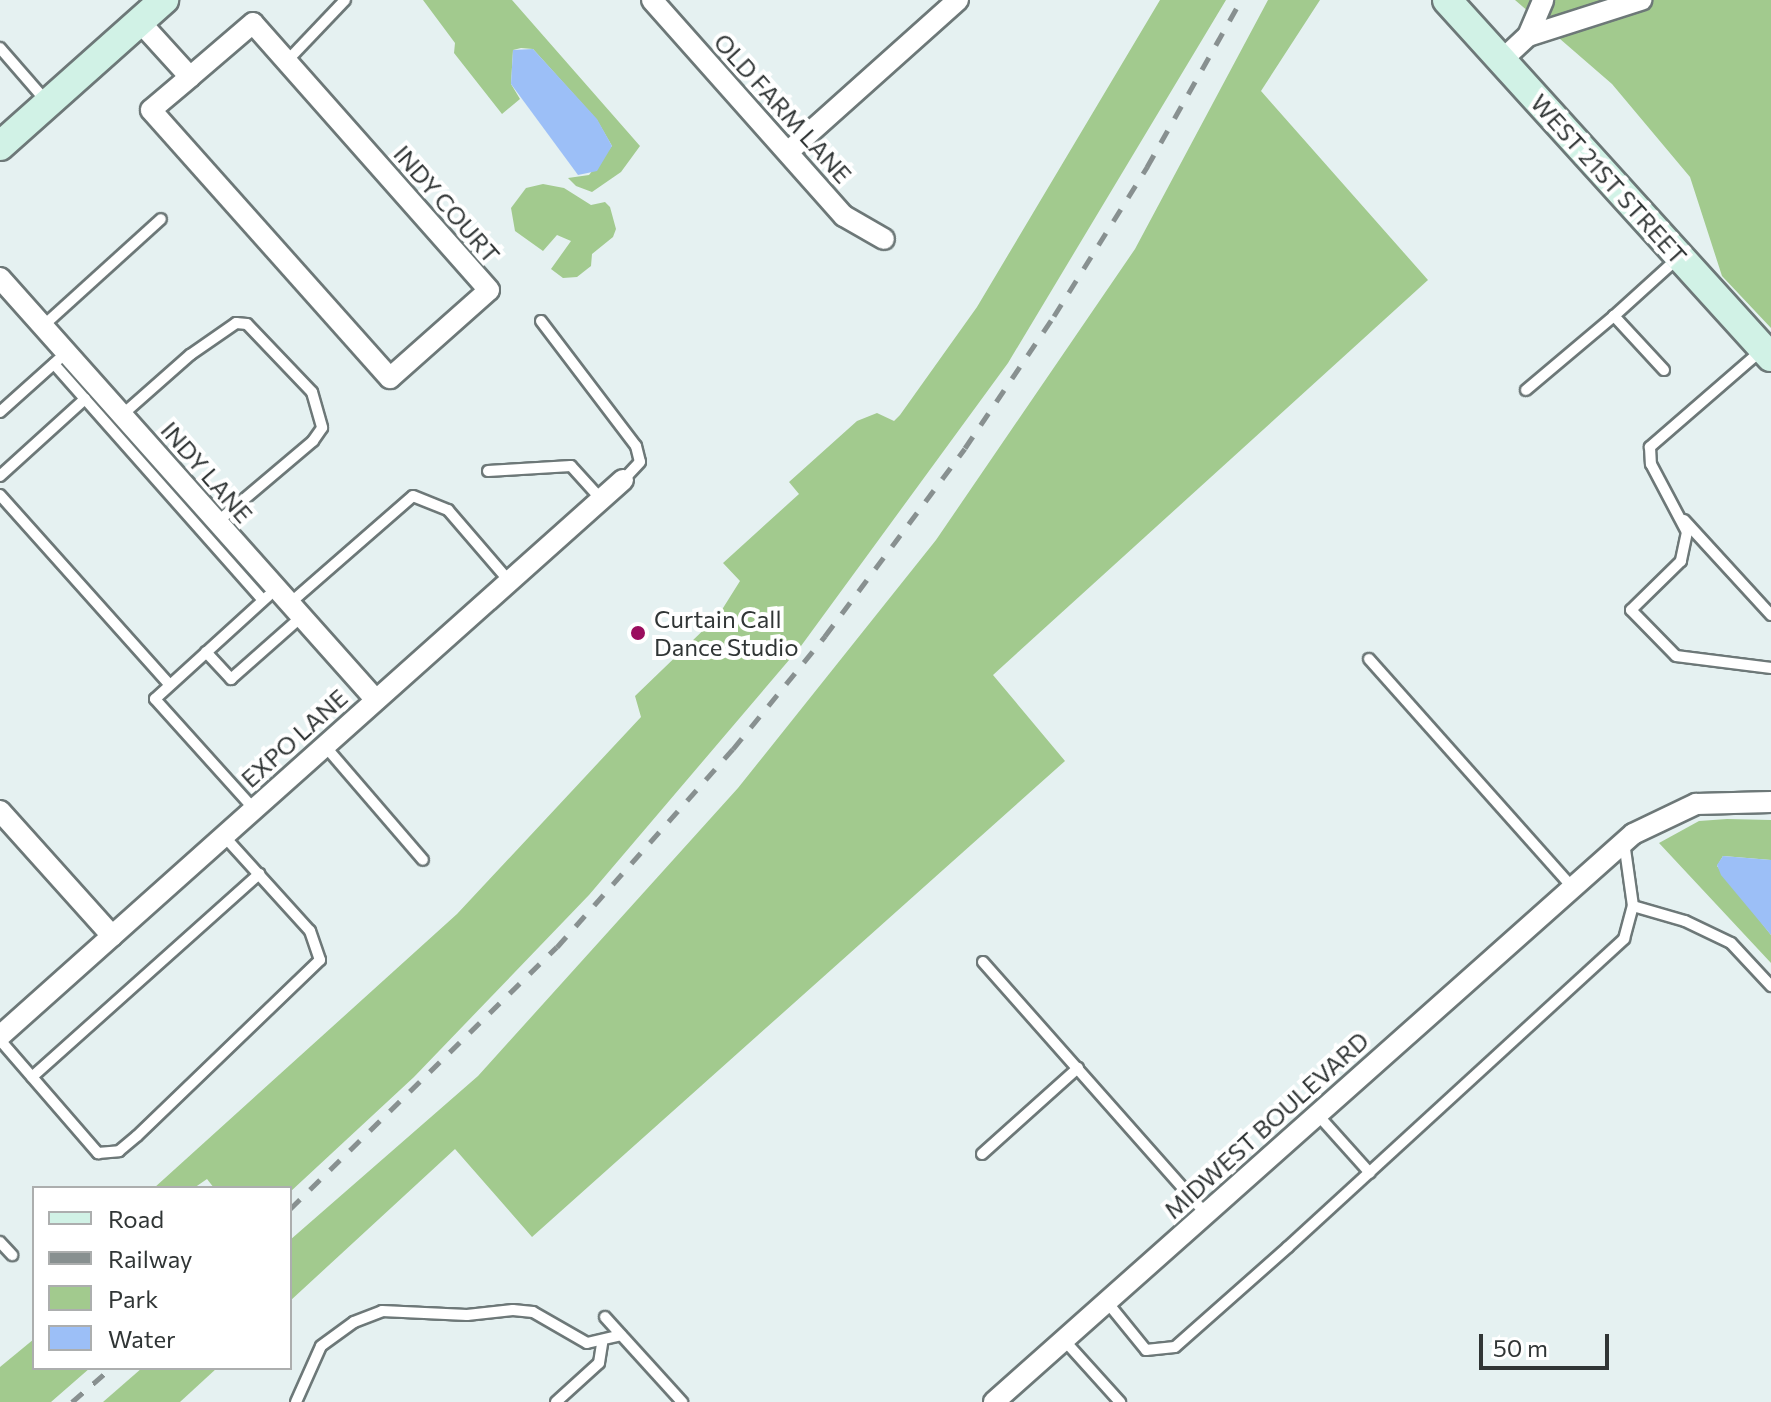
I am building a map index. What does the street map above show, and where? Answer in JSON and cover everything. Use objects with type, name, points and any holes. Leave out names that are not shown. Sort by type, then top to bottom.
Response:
[{"type":"street","points":[[0,146],[164,0]]},
{"type":"street","name":"OLD FARM LANE","points":[[652,0],[844,216],[884,239]]},
{"type":"street","points":[[788,152],[958,0]]},
{"type":"street","name":"WEST 21ST STREET","points":[[1447,0],[1767,353]]},
{"type":"street","points":[[1502,60],[1528,36],[1543,0]]},
{"type":"street","points":[[1528,36],[1641,0]]},
{"type":"street","points":[[140,22],[190,77]]},
{"type":"street","name":"INDY COURT","points":[[253,23],[489,290],[390,378],[151,110],[190,77],[253,23]]},
{"type":"street","name":"INDY LANE","points":[[0,278],[43,326],[60,358],[122,415],[217,522],[282,602],[376,700]]},
{"type":"street","name":"EXPO LANE","points":[[1,1033],[623,480]]},
{"type":"street","name":"MIDWEST BOULEVARD","points":[[994,1402],[1624,841],[1655,820],[1690,806],[1722,800],[1771,802]]},
{"type":"street","points":[[0,811],[112,936]]},
{"type":"lane","points":[[287,61],[345,0]]},
{"type":"lane","points":[[0,48],[48,104]]},
{"type":"lane","points":[[43,326],[161,219]]},
{"type":"lane","points":[[1526,390],[1679,257]]},
{"type":"lane","points":[[1614,316],[1664,370]]},
{"type":"lane","points":[[541,321],[636,446],[640,462],[623,480]]},
{"type":"lane","points":[[122,415],[190,355],[236,323],[247,324],[312,392],[322,428],[313,441],[217,522]]},
{"type":"lane","points":[[1767,353],[1650,447],[1651,464],[1683,518],[1771,615]]},
{"type":"lane","points":[[0,412],[60,358],[85,399],[282,602]]},
{"type":"lane","points":[[0,476],[85,399]]},
{"type":"lane","points":[[488,471],[571,466],[601,499]]},
{"type":"lane","points":[[0,495],[169,684]]},
{"type":"lane","points":[[254,809],[155,702],[169,684],[206,652],[282,602],[413,496],[448,510],[509,581]]},
{"type":"lane","points":[[1683,518],[1687,532],[1681,561],[1631,610],[1676,656],[1771,668]]},
{"type":"lane","points":[[206,652],[231,679],[282,602]]},
{"type":"lane","points":[[1369,659],[1572,887]]},
{"type":"lane","points":[[325,746],[423,860]]},
{"type":"lane","points":[[1,1033],[32,1077],[98,1153],[119,1151],[137,1136],[318,967],[320,950],[310,931],[224,836]]},
{"type":"lane","points":[[1107,1302],[1146,1350],[1175,1347],[1624,939],[1633,906],[1624,841]]},
{"type":"lane","points":[[32,1077],[259,874]]},
{"type":"lane","points":[[1633,906],[1685,921],[1731,943],[1771,986]]},
{"type":"lane","points":[[983,962],[1206,1214]]},
{"type":"lane","points":[[982,1154],[1078,1068]]},
{"type":"lane","points":[[1317,1114],[1370,1173]]},
{"type":"lane","points":[[0,1242],[12,1255]]},
{"type":"lane","points":[[296,1402],[321,1346],[354,1322],[382,1311],[533,1312],[587,1343],[602,1343],[621,1335]]},
{"type":"lane","points":[[605,1317],[682,1402]]},
{"type":"lane","points":[[1064,1340],[1120,1402]]},
{"type":"lane","points":[[556,1402],[599,1363],[602,1343]]},
{"type":"green space","points":[[423,0],[512,0],[640,146],[621,172],[592,192],[576,186],[568,178],[589,175],[612,146],[597,120],[533,49],[521,48],[513,50],[511,84],[520,99],[502,114],[454,53],[455,43]]},
{"type":"green space","points":[[1160,0],[1226,0],[1008,363],[801,646],[589,895],[414,1077],[292,1190],[292,1186],[212,1186],[207,1179],[197,1186],[156,1186],[457,914],[641,717],[635,696],[718,616],[740,581],[723,563],[799,494],[789,482],[857,421],[877,413],[894,421],[977,307]]},
{"type":"green space","points":[[1268,0],[1320,0],[1261,91],[1428,280],[993,675],[1065,761],[532,1237],[455,1149],[292,1299],[292,1238],[478,1076],[738,788],[936,540],[1135,249]]},
{"type":"green space","points":[[1515,0],[1771,0],[1771,328],[1722,276],[1690,177],[1612,84]]},
{"type":"green space","points":[[543,184],[564,188],[591,205],[605,202],[610,207],[616,229],[613,237],[592,254],[591,266],[577,277],[563,278],[551,269],[571,241],[557,235],[543,251],[515,231],[511,208],[526,188]]},
{"type":"green space","points":[[1771,820],[1771,860],[1723,856],[1717,866],[1771,935],[1771,963],[1659,843],[1699,821]]},
{"type":"green space","points":[[32,1341],[32,1370],[88,1370],[51,1402],[0,1402],[0,1367]]},
{"type":"green space","points":[[140,1370],[215,1370],[180,1402],[103,1402]]},
{"type":"water","points":[[533,49],[597,119],[612,146],[597,171],[578,175],[511,84],[513,50]]},
{"type":"water","points":[[1723,856],[1771,860],[1771,935],[1721,875],[1717,865]]},
{"type":"railway","points":[[292,1207],[557,947],[733,749],[825,636],[965,448],[1054,316],[1147,167],[1241,0]]},
{"type":"railway","points":[[72,1402],[109,1370]]},
{"type":"place","name":"Curtain Call Dance Studio","points":[[638,633]]}]
